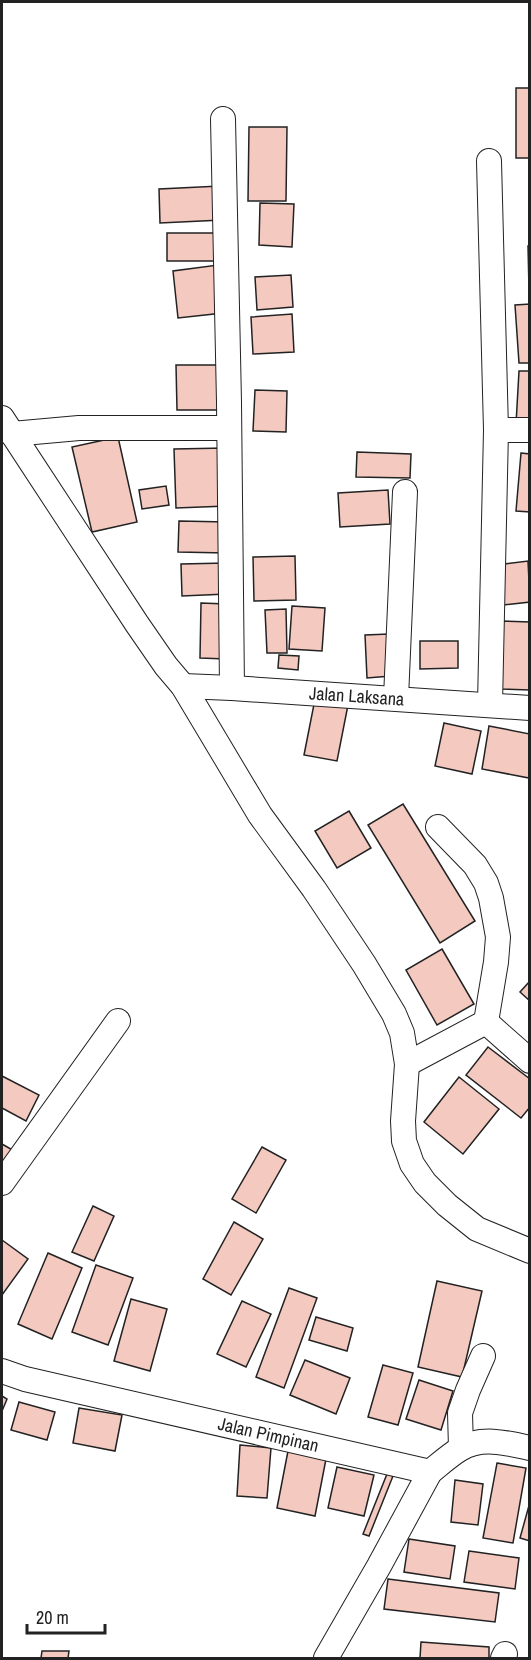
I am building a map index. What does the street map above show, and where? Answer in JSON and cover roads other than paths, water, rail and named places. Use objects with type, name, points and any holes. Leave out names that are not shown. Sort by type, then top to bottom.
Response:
[{"type":"street","points":[[223,119],[232,688]]},
{"type":"street","points":[[489,161],[496,430],[490,704]]},
{"type":"street","points":[[7,426],[229,428]]},
{"type":"street","points":[[7,426],[136,624],[183,686],[260,815],[314,889],[377,984],[394,1014],[402,1033],[407,1064],[403,1120],[404,1141],[412,1164],[425,1183],[447,1205],[477,1228],[530,1251]]},
{"type":"street","points":[[496,430],[530,430]]},
{"type":"street","points":[[396,698],[405,492]]},
{"type":"street","name":"Jalan Laksana","points":[[183,686],[530,708]]},
{"type":"street","points":[[438,827],[475,865],[486,883],[491,898],[498,937],[486,1022]]},
{"type":"street","points":[[2,1183],[118,1021]]},
{"type":"street","points":[[407,1064],[486,1022]]},
{"type":"street","points":[[486,1022],[530,1060]]},
{"type":"street","points":[[461,1448],[460,1413],[483,1356]]},
{"type":"street","name":"Jalan Pimpinan","points":[[2,1371],[25,1379],[430,1472]]},
{"type":"street","points":[[326,1659],[430,1472],[461,1448],[478,1442],[506,1443],[530,1448]]}]
